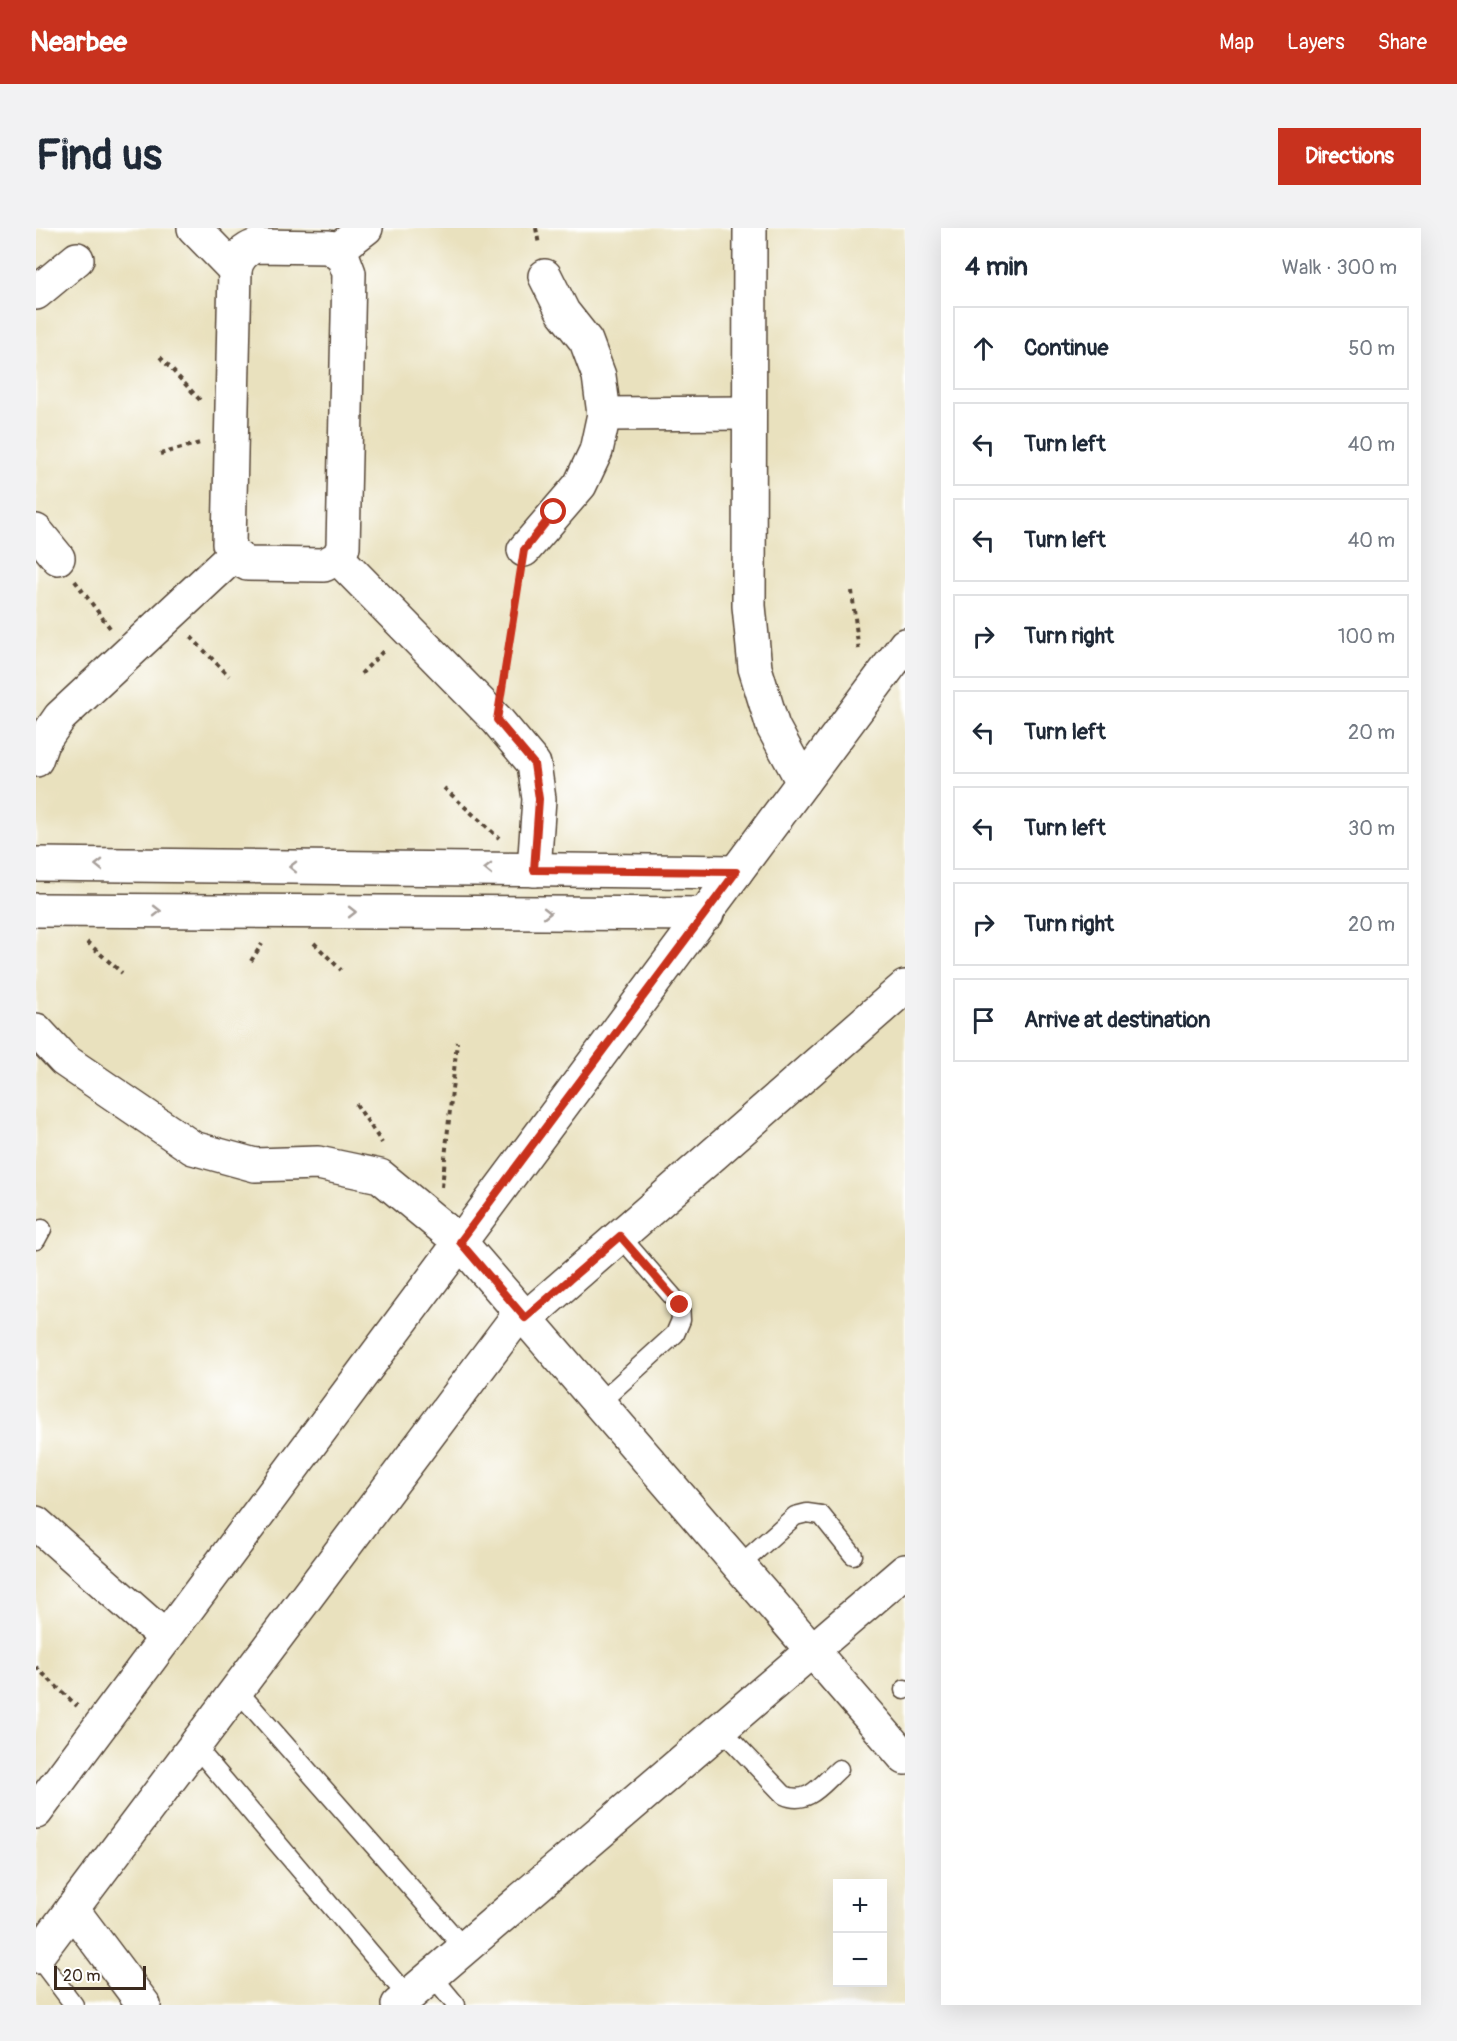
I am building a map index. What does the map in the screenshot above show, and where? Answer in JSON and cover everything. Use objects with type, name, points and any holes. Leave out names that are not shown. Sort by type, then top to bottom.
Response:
[{"type":"street","points":[[194,228],[235,270]]},
{"type":"street","points":[[336,251],[366,228]]},
{"type":"street","points":[[750,228],[749,606],[755,668],[773,727],[803,782]]},
{"type":"street","points":[[256,246],[329,247],[336,251],[343,257],[349,273],[343,546],[339,558],[324,566],[247,564],[234,555],[229,544],[236,263],[243,252],[256,246]]},
{"type":"street","points":[[36,293],[77,259]]},
{"type":"street","points":[[524,550],[579,484],[596,451],[603,414],[599,376],[586,341],[563,312],[545,276]]},
{"type":"street","points":[[603,414],[749,413]]},
{"type":"street","points":[[36,531],[58,558]]},
{"type":"street","points":[[36,760],[42,743],[60,717],[234,555]]},
{"type":"street","points":[[339,558],[497,720],[534,764],[539,799],[534,870]]},
{"type":"street","points":[[36,1812],[166,1638],[449,1233],[707,914],[905,645]]},
{"type":"street","points":[[36,864],[736,872]]},
{"type":"street","points":[[454,869],[454,912]]},
{"type":"street","points":[[36,910],[707,914]]},
{"type":"street","points":[[37,1956],[522,1316],[620,1236],[905,989]]},
{"type":"street","points":[[36,1030],[64,1060],[193,1148],[255,1165],[318,1163],[380,1176],[449,1233],[905,1758]]},
{"type":"street","points":[[36,1523],[166,1638]]},
{"type":"street","points":[[413,1993],[904,1573]]},
{"type":"street","points":[[72,1909],[144,2005]]},
{"type":"lane","points":[[598,1404],[675,1334],[681,1320],[680,1305],[620,1236]]},
{"type":"lane","points":[[739,1566],[795,1516],[807,1513],[821,1515],[853,1555]]},
{"type":"lane","points":[[237,1690],[464,1948]]},
{"type":"lane","points":[[721,1729],[784,1796],[796,1800],[808,1797],[838,1769]]},
{"type":"lane","points":[[195,1746],[413,1993],[456,2005]]},
{"type":"lane","points":[[37,1956],[74,2005]]},
{"type":"path","points":[[160,357],[232,435],[160,454]]},
{"type":"path","points":[[497,720],[524,550]]},
{"type":"path","points":[[58,558],[128,653]]},
{"type":"path","points":[[852,591],[864,699]]},
{"type":"path","points":[[170,615],[229,676]]},
{"type":"path","points":[[444,788],[534,870]]},
{"type":"path","points":[[449,1233],[458,1042]]},
{"type":"path","points":[[36,1667],[99,1727]]},
{"type":"route","points":[[554,512],[524,550],[497,720],[534,764],[539,799],[534,870],[736,872],[707,914],[460,1242],[525,1318],[620,1236],[680,1305]]}]
